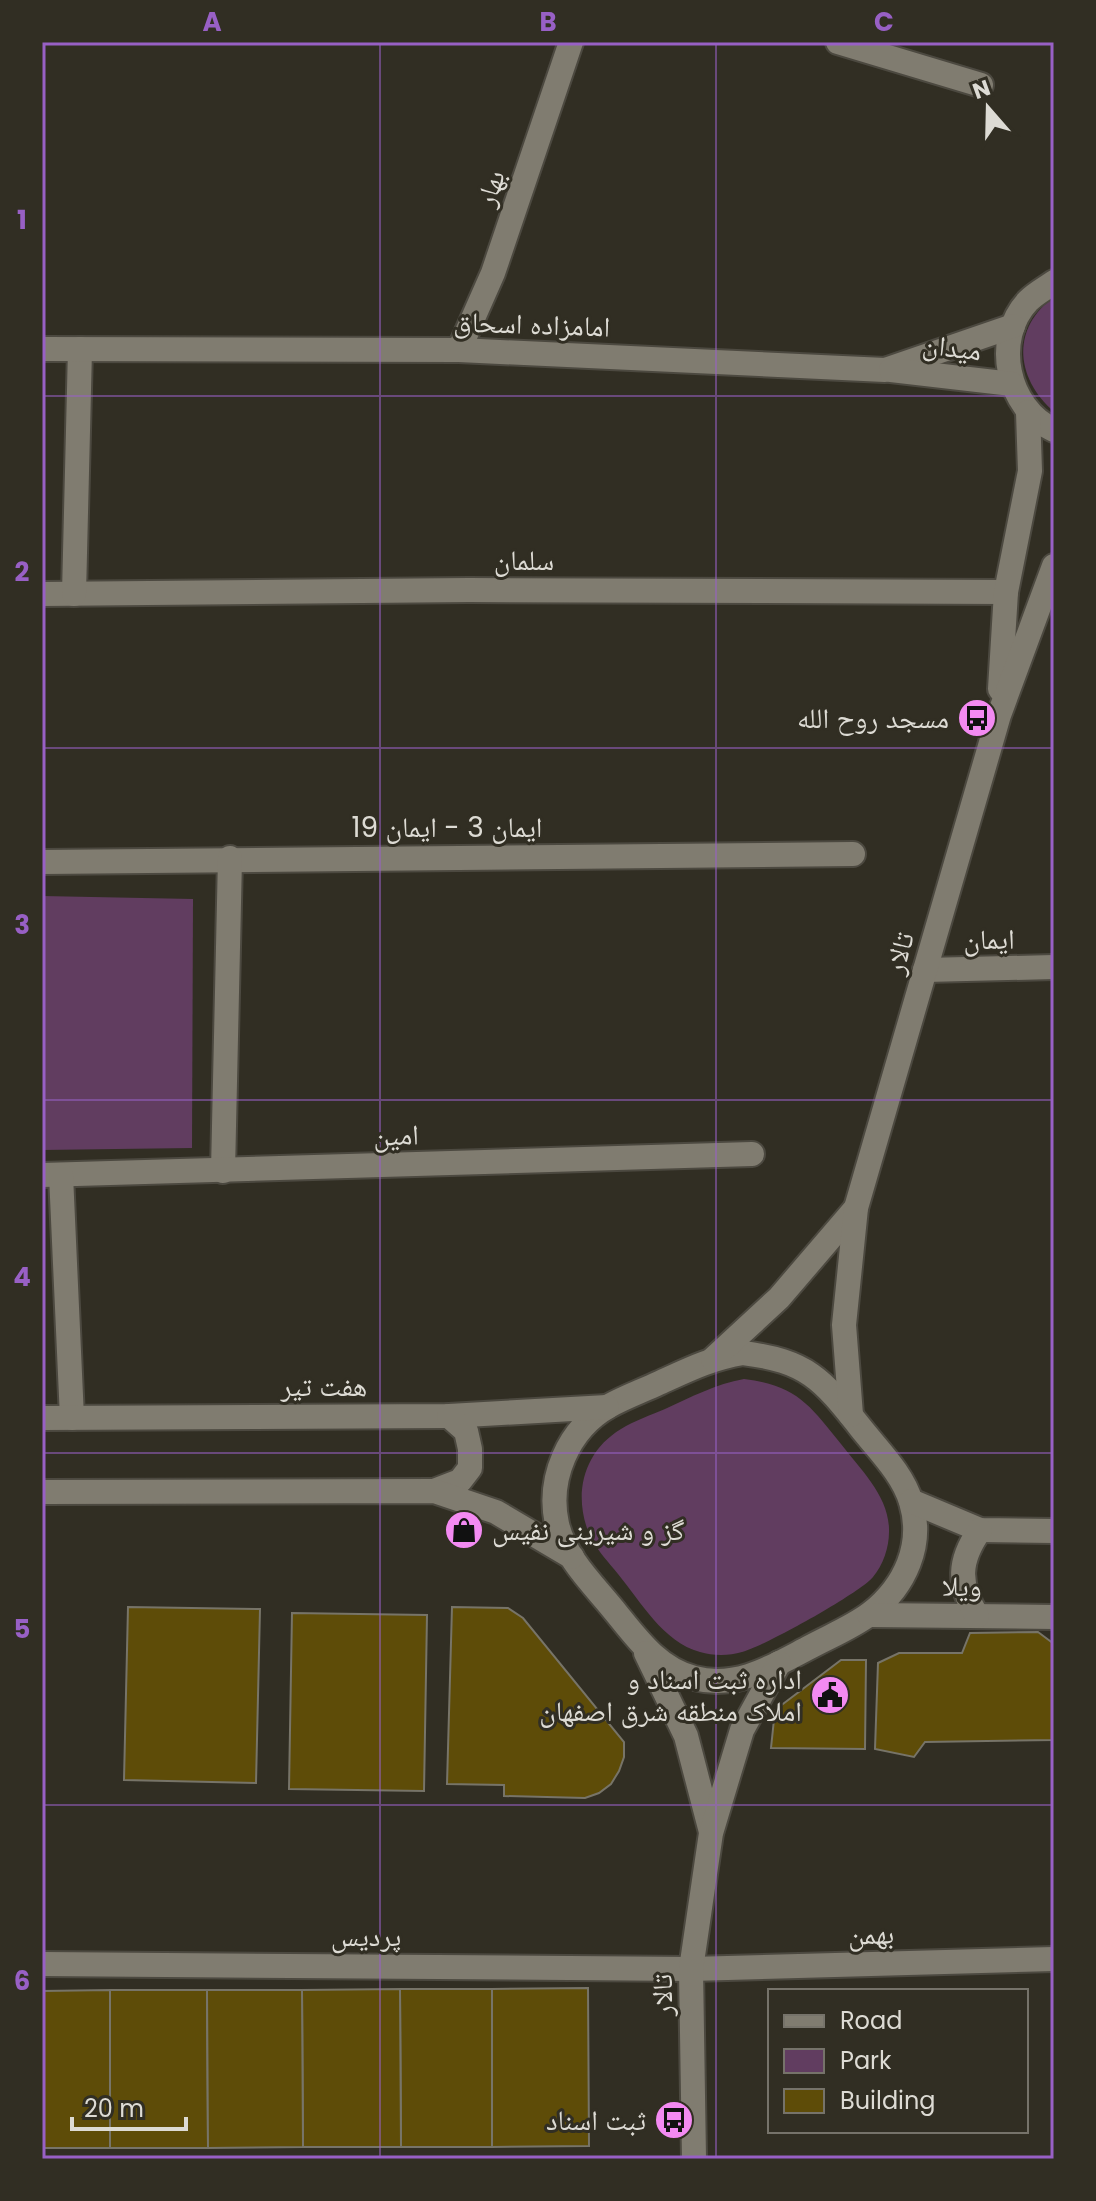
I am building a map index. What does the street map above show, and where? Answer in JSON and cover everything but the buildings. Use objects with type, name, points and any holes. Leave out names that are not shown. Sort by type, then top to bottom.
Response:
[{"type":"street","name":"بهار","points":[[459,350],[493,273],[571,42]]},
{"type":"street","points":[[838,42],[981,85]]},
{"type":"street","name":"میدان","points":[[1054,282],[1027,301],[1013,326],[1007,352],[1012,384],[1028,412],[1054,430]]},
{"type":"street","name":"امامزاده اسحاق","points":[[42,349],[459,350],[885,370],[1013,326]]},
{"type":"street","points":[[74,594],[80,349]]},
{"type":"street","name":"میدان","points":[[885,370],[1012,384]]},
{"type":"street","name":"تالار","points":[[999,715],[1006,592],[1030,471],[1028,412]]},
{"type":"street","name":"تالار","points":[[851,1415],[844,1325],[856,1208],[999,715],[1054,566]]},
{"type":"street","name":"سلمان","points":[[42,594],[469,590],[1006,592]]},
{"type":"street","name":"ایمان 3 - ایمان 19","points":[[42,862],[853,854]]},
{"type":"street","points":[[223,1171],[230,858]]},
{"type":"street","name":"ایمان","points":[[925,970],[1054,967]]},
{"type":"street","name":"امین","points":[[52,1175],[752,1154]]},
{"type":"street","points":[[52,1175],[72,1418]]},
{"type":"street","name":"تالار","points":[[713,1359],[779,1298],[856,1208]]},
{"type":"street","points":[[743,1353],[774,1357],[803,1368],[828,1387],[896,1472],[911,1501],[916,1533],[910,1565],[893,1593],[869,1615],[752,1676],[723,1682],[694,1678],[667,1666],[644,1647],[572,1557],[557,1526],[554,1492],[562,1459],[580,1429],[607,1407],[713,1359],[743,1353]]},
{"type":"street","name":"هفت تیر","points":[[42,1418],[449,1416],[607,1407]]},
{"type":"street","points":[[434,1491],[460,1481],[470,1468],[466,1431],[449,1416]]},
{"type":"street","points":[[42,1492],[434,1491],[496,1512],[572,1557]]},
{"type":"street","name":"ویلا","points":[[911,1501],[980,1530],[1054,1531]]},
{"type":"street","points":[[977,1616],[968,1600],[963,1573],[969,1546],[980,1530]]},
{"type":"street","name":"ویلا","points":[[869,1615],[1054,1617]]},
{"type":"street","name":"تالار","points":[[644,1647],[686,1736],[711,1833]]},
{"type":"street","name":"تالار","points":[[694,2159],[691,1969],[711,1833],[742,1730],[779,1663]]},
{"type":"street","name":"بهمن","points":[[691,1969],[1054,1959]]},
{"type":"street","name":"پردیس","points":[[42,1964],[691,1969]]},
{"type":"green space","points":[[1054,297],[1054,412],[1032,385],[1023,354],[1030,324]]},
{"type":"green space","points":[[42,896],[193,899],[192,1148],[42,1150]]},
{"type":"green space","points":[[744,1379],[777,1386],[789,1392],[820,1418],[880,1496],[888,1519],[889,1538],[877,1572],[850,1595],[753,1648],[732,1654],[710,1654],[675,1640],[644,1608],[592,1540],[582,1509],[582,1494],[589,1464],[607,1439],[621,1429],[704,1391]]},
{"type":"place","name":"مسجد روح الله","points":[[977,718]]},
{"type":"place","name":"گز و شیرینی نفیس","points":[[464,1530]]},
{"type":"place","name":"اداره ثبت اسناد و املاک منطقه شرق اصفهان","points":[[830,1695]]},
{"type":"place","name":"ثبت اسناد","points":[[674,2120]]}]
